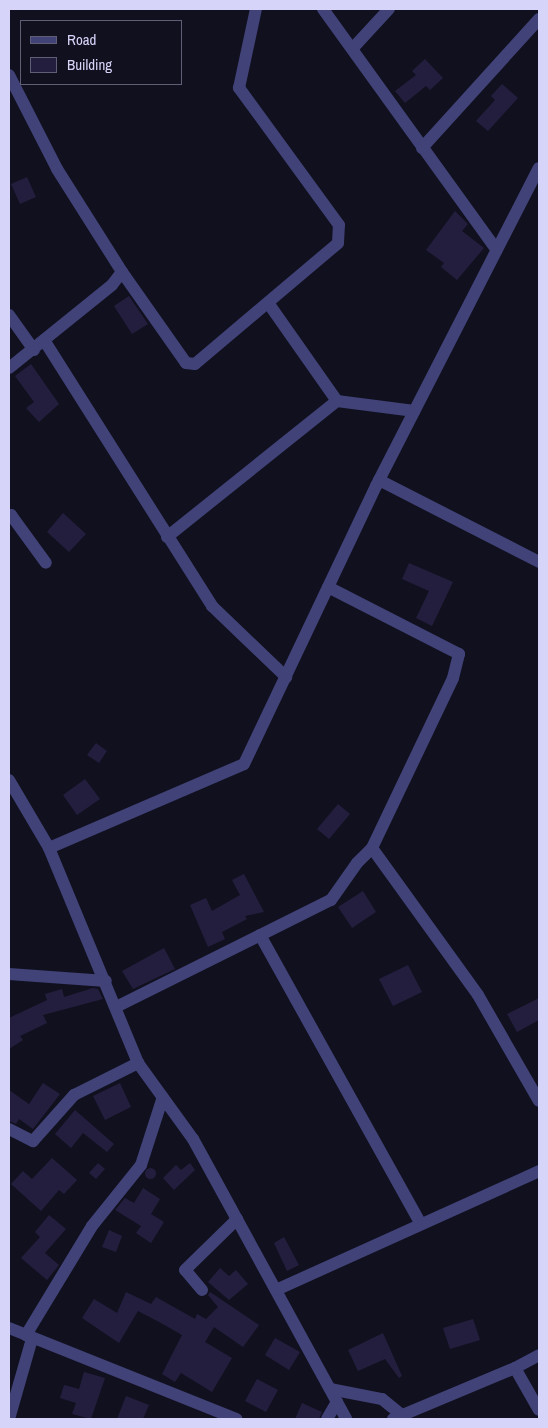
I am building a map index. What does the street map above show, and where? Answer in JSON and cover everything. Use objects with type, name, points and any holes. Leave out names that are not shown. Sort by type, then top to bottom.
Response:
[{"type":"street","points":[[9,75],[57,169],[122,272],[186,363],[194,364],[338,243],[339,225],[239,88],[256,9]]},
{"type":"street","points":[[323,9],[497,250]]},
{"type":"street","points":[[353,48],[389,9]]},
{"type":"street","points":[[422,148],[539,19]]},
{"type":"street","points":[[49,848],[244,764],[379,480],[539,168]]},
{"type":"street","points":[[9,368],[34,350],[76,310],[112,285],[122,272]]},
{"type":"street","points":[[268,303],[337,401]]},
{"type":"street","points":[[9,315],[34,350]]},
{"type":"street","points":[[44,340],[212,606],[286,677]]},
{"type":"street","points":[[167,536],[337,401],[414,411]]},
{"type":"street","points":[[379,480],[539,562]]},
{"type":"street","points":[[9,517],[11,515],[46,563]]},
{"type":"street","points":[[116,1007],[332,900],[357,863],[372,848],[453,678],[459,654],[328,586]]},
{"type":"street","points":[[9,780],[49,848],[106,981],[138,1063],[193,1139],[346,1419]]},
{"type":"street","points":[[372,848],[478,995],[539,1101]]},
{"type":"street","points":[[260,935],[421,1224]]},
{"type":"street","points":[[9,974],[106,981]]},
{"type":"street","points":[[9,1129],[33,1141],[74,1095],[138,1063]]},
{"type":"street","points":[[10,1419],[29,1337],[92,1226],[141,1165],[162,1097]]},
{"type":"street","points":[[276,1290],[539,1171]]},
{"type":"street","points":[[202,1290],[185,1270],[236,1219]]},
{"type":"street","points":[[9,1328],[236,1419]]},
{"type":"street","points":[[330,1389],[382,1399],[398,1417],[515,1368],[539,1355]]},
{"type":"street","points":[[515,1368],[539,1410]]},
{"type":"street","points":[[327,1419],[337,1402]]},
{"type":"building","points":[[425,59],[443,78],[430,90],[426,86],[405,103],[395,91],[416,75],[412,71]]},
{"type":"building","points":[[502,84],[518,98],[488,131],[476,121],[495,100],[491,96]]},
{"type":"building","points":[[27,177],[36,197],[20,204],[11,184]]},
{"type":"building","points":[[455,211],[468,224],[462,231],[484,248],[457,280],[441,267],[444,263],[426,250]]},
{"type":"building","points":[[129,296],[148,324],[132,334],[114,306]]},
{"type":"building","points":[[31,364],[59,404],[39,422],[26,408],[34,402],[15,376]]},
{"type":"building","points":[[63,513],[86,534],[69,552],[47,532]]},
{"type":"building","points":[[409,563],[453,582],[432,626],[416,618],[429,591],[402,579]]},
{"type":"building","points":[[96,743],[107,751],[99,763],[87,755]]},
{"type":"building","points":[[85,779],[100,799],[77,815],[63,795]]},
{"type":"building","points":[[338,804],[350,814],[329,839],[317,829]]},
{"type":"building","points":[[244,874],[264,912],[245,916],[247,919],[222,932],[225,939],[208,947],[190,905],[206,898],[212,911],[240,895],[232,880]]},
{"type":"building","points":[[363,891],[376,912],[352,928],[338,907]]},
{"type":"building","points":[[164,948],[175,969],[133,989],[122,971]]},
{"type":"building","points":[[408,965],[422,992],[393,1006],[379,979]]},
{"type":"building","points":[[93,988],[98,989],[103,999],[43,1015],[47,1023],[20,1036],[23,1040],[9,1049],[9,1018],[47,1000],[45,994],[62,989],[64,997]]},
{"type":"building","points":[[539,998],[539,1020],[517,1032],[507,1014]]},
{"type":"building","points":[[43,1083],[60,1094],[33,1129],[19,1119],[16,1124],[9,1121],[9,1090],[29,1104]]},
{"type":"building","points":[[120,1083],[131,1107],[105,1120],[93,1096]]},
{"type":"building","points":[[75,1110],[114,1144],[107,1152],[83,1133],[71,1148],[55,1134]]},
{"type":"building","points":[[52,1158],[77,1180],[64,1194],[59,1190],[41,1211],[11,1184],[23,1171],[32,1179]]},
{"type":"building","points":[[98,1163],[105,1169],[96,1179],[89,1173]]},
{"type":"building","points":[[190,1163],[195,1170],[174,1190],[163,1178],[176,1165],[181,1170]]},
{"type":"building","points":[[148,1168],[152,1168],[155,1173],[154,1177],[148,1178],[145,1175],[145,1171]]},
{"type":"building","points":[[143,1188],[160,1199],[151,1214],[164,1222],[151,1243],[136,1233],[141,1226],[115,1210],[125,1198],[134,1203]]},
{"type":"building","points":[[49,1215],[66,1229],[45,1253],[59,1265],[47,1280],[21,1258],[40,1237],[35,1232]]},
{"type":"building","points":[[109,1230],[122,1236],[116,1252],[102,1247]]},
{"type":"building","points":[[284,1237],[299,1265],[287,1271],[274,1243]]},
{"type":"building","points":[[220,1268],[229,1276],[236,1270],[248,1284],[229,1300],[208,1282]]},
{"type":"building","points":[[126,1292],[151,1304],[156,1297],[195,1319],[197,1314],[206,1319],[218,1307],[208,1295],[210,1292],[259,1325],[243,1347],[214,1327],[205,1342],[232,1358],[212,1392],[181,1373],[175,1382],[162,1374],[182,1335],[161,1323],[138,1311],[119,1343],[82,1318],[94,1299],[117,1313]]},
{"type":"building","points":[[473,1319],[480,1340],[450,1349],[443,1328]]},
{"type":"building","points":[[383,1333],[402,1376],[399,1378],[385,1359],[358,1371],[348,1350]]},
{"type":"building","points":[[275,1338],[300,1352],[289,1370],[265,1355]]},
{"type":"building","points":[[84,1372],[105,1378],[91,1419],[72,1414],[76,1403],[60,1398],[64,1385],[79,1389]]},
{"type":"building","points":[[257,1379],[278,1390],[266,1412],[245,1401]]},
{"type":"building","points":[[126,1396],[149,1405],[143,1419],[117,1419]]},
{"type":"building","points":[[302,1403],[322,1412],[319,1419],[295,1419]]}]
